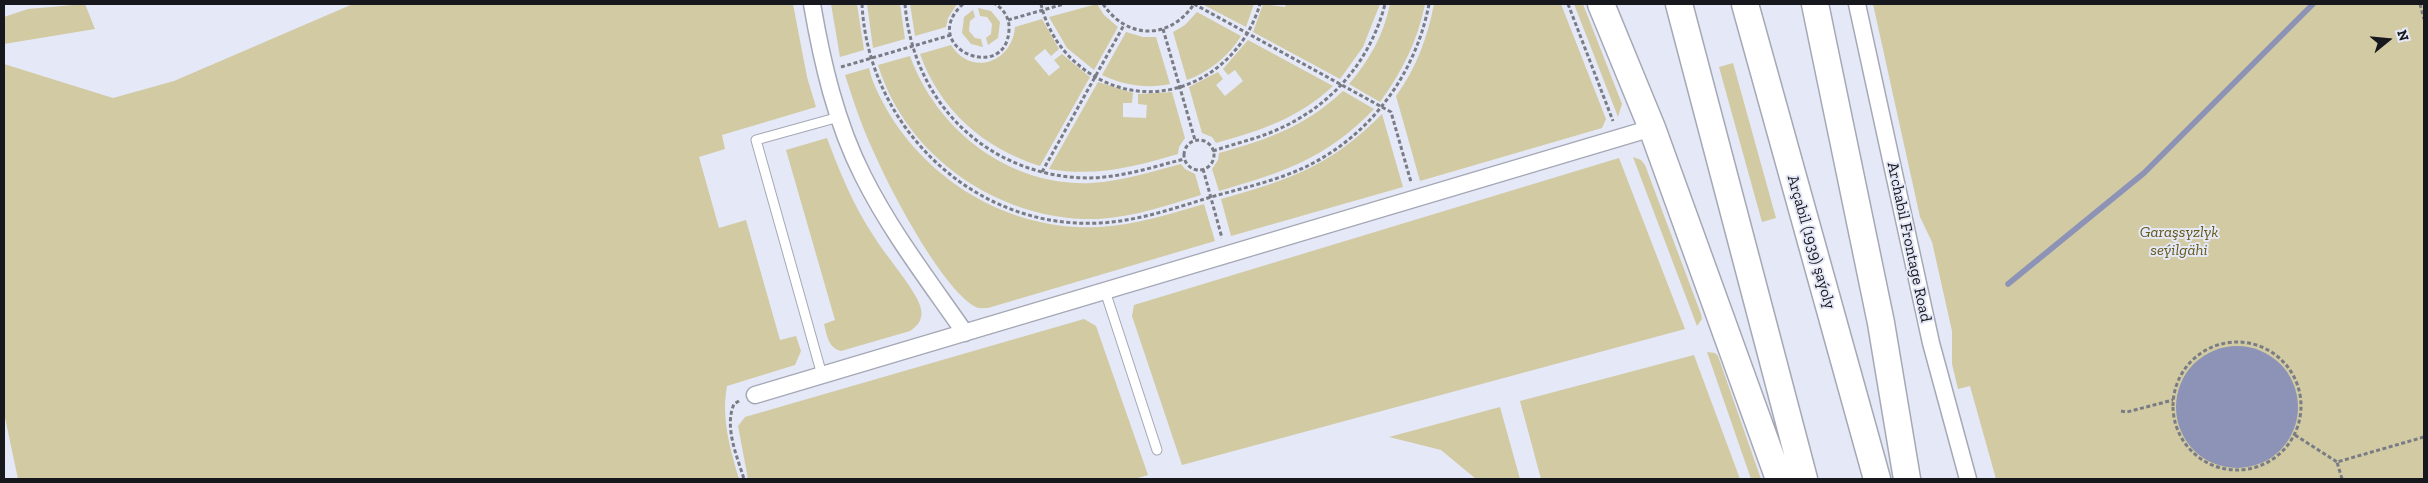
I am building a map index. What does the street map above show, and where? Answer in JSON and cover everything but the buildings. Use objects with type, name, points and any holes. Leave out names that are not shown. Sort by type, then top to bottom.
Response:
[{"type":"main road","points":[[1601,4],[1652,128],[1779,479]]},
{"type":"main road","points":[[1678,4],[1804,479]]},
{"type":"main road","name":"Arçabil (1939) şaýoly","points":[[1744,4],[1877,479]]},
{"type":"main road","points":[[1814,4],[1881,322],[1907,479]]},
{"type":"street","points":[[812,4],[817,34],[839,117],[862,174],[902,244],[965,333]]},
{"type":"street","name":"Archabil Frontage Road","points":[[1858,4],[1932,343],[1968,479]]},
{"type":"street","points":[[755,395],[1652,128]]},
{"type":"lane","points":[[822,375],[756,140],[839,117]]},
{"type":"lane","points":[[1105,291],[1157,450]]},
{"type":"path","points":[[862,4],[871,58],[884,95],[913,139],[951,176],[996,203],[1046,219],[1099,223],[1151,214],[1211,197],[1269,180],[1318,160],[1360,130],[1381,107],[1408,67],[1419,42],[1430,4]]},
{"type":"path","points":[[905,4],[912,46],[930,89],[960,126],[998,155],[1020,165],[1066,177],[1113,176],[1184,159]]},
{"type":"path","points":[[963,4],[952,18],[951,35],[961,51],[969,56],[988,57],[1003,47],[1007,39],[1008,20],[1004,12],[995,4]]},
{"type":"path","points":[[1041,4],[1058,43],[1084,70],[1117,86],[1135,91],[1153,92],[1179,88],[1206,77],[1222,66],[1235,54],[1248,34],[1260,4]]},
{"type":"path","points":[[1008,20],[1064,4]]},
{"type":"path","points":[[1103,4],[1110,15],[1124,24],[1144,31],[1162,29],[1179,21],[1194,4],[1391,112],[1413,186]]},
{"type":"path","points":[[1213,150],[1281,128],[1322,104],[1341,85],[1368,50],[1385,4]]},
{"type":"path","points":[[1568,4],[1614,122],[1608,126]]},
{"type":"path","points":[[2420,4],[2424,19]]},
{"type":"path","points":[[1042,172],[1124,24]]},
{"type":"path","points":[[1162,29],[1195,140]]},
{"type":"path","points":[[840,67],[951,35]]},
{"type":"path","points":[[838,59],[842,77]]},
{"type":"path","points":[[1195,140],[1206,142],[1213,150],[1212,162],[1203,169],[1191,168],[1184,159],[1186,147],[1195,140]]},
{"type":"path","points":[[1203,169],[1223,243]]},
{"type":"path","points":[[2222,343],[2249,343],[2274,353],[2292,373],[2301,398],[2301,412],[2294,435],[2286,449],[2264,465],[2238,471],[2225,470],[2200,459],[2182,439],[2173,414],[2173,400],[2181,375],[2198,354],[2222,343]]},
{"type":"path","points":[[744,479],[732,440],[730,413],[734,404],[755,395]]},
{"type":"path","points":[[2121,410],[2127,412],[2173,400]]},
{"type":"path","points":[[2294,435],[2337,462],[2342,479]]},
{"type":"path","points":[[2337,462],[2424,437]]},
{"type":"green space","points":[[85,4],[95,29],[4,44],[4,17],[28,9]]},
{"type":"green space","points":[[353,4],[793,4],[807,77],[816,107],[722,135],[725,149],[699,157],[719,228],[746,220],[780,340],[796,336],[801,351],[795,365],[727,386],[725,398],[726,421],[739,479],[18,479],[4,413],[4,64],[113,98],[174,81]]},
{"type":"green space","points":[[831,4],[857,4],[864,50],[840,57]]},
{"type":"green space","points":[[867,4],[900,4],[905,39],[873,48]]},
{"type":"green space","points":[[910,4],[957,4],[948,18],[946,27],[915,36]]},
{"type":"green space","points":[[1097,4],[1104,15],[1118,27],[1094,70],[1067,48],[1049,17]]},
{"type":"green space","points":[[1202,4],[1254,4],[1246,27]]},
{"type":"green space","points":[[1263,4],[1285,7],[1286,4],[1380,4],[1363,47],[1340,79],[1253,32]]},
{"type":"green space","points":[[1390,4],[1425,4],[1418,30],[1408,55],[1380,102],[1349,84],[1375,47],[1384,26]]},
{"type":"green space","points":[[1434,4],[1561,4],[1606,119],[1602,128],[1420,181],[1396,96],[1410,75],[1420,52]]},
{"type":"green space","points":[[1574,4],[1583,4],[1622,104],[1618,117]]},
{"type":"green space","name":"Garaşsyzlyk seýilgähi","points":[[1873,4],[2424,4],[2424,479],[1996,479],[1970,386],[1958,389],[1952,364],[1952,331],[1932,242],[1920,217]]},
{"type":"green space","points":[[978,8],[991,11],[1000,22],[998,38],[988,45],[986,38],[991,34],[992,24],[987,17],[980,16]]},
{"type":"green space","points":[[973,10],[975,17],[970,21],[969,31],[975,38],[981,39],[983,47],[971,44],[962,33],[964,17]]},
{"type":"green space","points":[[1197,12],[1241,36],[1231,50],[1218,62],[1203,73],[1187,80],[1173,32],[1185,25]]},
{"type":"green space","points":[[1042,19],[1059,49],[1051,56],[1045,49],[1034,58],[1049,76],[1060,67],[1054,60],[1062,54],[1090,77],[1040,166],[1000,149],[966,124],[939,93],[920,54],[951,45],[959,55],[969,61],[989,62],[999,57],[1007,49],[1015,27]]},
{"type":"green space","points":[[1126,32],[1143,37],[1156,37],[1170,84],[1153,86],[1135,85],[1102,75]]},
{"type":"green space","points":[[1248,40],[1333,86],[1306,107],[1278,122],[1216,143],[1212,137],[1202,133],[1189,87],[1218,72],[1223,79],[1216,85],[1225,96],[1243,81],[1235,70],[1228,75],[1223,69]]},
{"type":"green space","points":[[910,56],[922,83],[938,108],[958,130],[980,149],[1005,164],[1033,175],[1062,182],[1092,183],[1125,178],[1181,164],[1185,169],[1195,174],[1201,195],[1138,213],[1098,219],[1062,217],[1027,209],[994,196],[963,178],[935,156],[911,129],[892,99],[878,65]]},
{"type":"green space","points":[[1733,63],[1776,218],[1762,222],[1719,67]]},
{"type":"green space","points":[[869,68],[874,84],[887,110],[905,136],[926,160],[951,181],[977,198],[1006,212],[1036,221],[1068,226],[1100,227],[1126,224],[1204,204],[1215,241],[988,308],[976,307],[961,295],[933,260],[905,215],[871,147],[845,75]]},
{"type":"green space","points":[[1098,82],[1133,93],[1132,103],[1123,103],[1123,117],[1146,118],[1147,105],[1138,104],[1138,94],[1172,92],[1185,138],[1179,147],[1178,154],[1130,167],[1099,171],[1083,172],[1049,169]]},
{"type":"green space","points":[[1343,91],[1374,109],[1339,140],[1321,152],[1284,170],[1219,191],[1212,169],[1218,160],[1219,153],[1270,137],[1300,123]]},
{"type":"green space","points":[[1382,114],[1403,187],[1231,236],[1221,199],[1268,185],[1327,159],[1345,147]]},
{"type":"green space","points":[[827,138],[842,177],[860,214],[914,293],[921,309],[919,322],[910,331],[841,351],[833,347],[826,332],[824,324],[835,320],[786,150]]},
{"type":"green space","points":[[1633,157],[1641,160],[1645,165],[1701,314],[1702,319],[1697,326]]},
{"type":"green space","points":[[1619,158],[1685,329],[1182,465],[1132,316],[1134,305]]},
{"type":"green space","points":[[1084,319],[1096,326],[1148,475],[1134,479],[748,479],[738,426],[745,417]]},
{"type":"green space","points":[[1707,352],[1715,353],[1718,356],[1761,479],[1751,479]]},
{"type":"green space","points":[[1694,355],[1740,479],[1541,479],[1520,401]]},
{"type":"green space","points":[[1500,407],[1520,479],[1476,479],[1441,450],[1389,437]]},
{"type":"water","points":[[2237,346],[2260,350],[2280,364],[2294,384],[2298,407],[2294,430],[2280,450],[2260,464],[2237,468],[2214,464],[2194,450],[2180,430],[2176,407],[2180,384],[2194,364],[2214,350]]},
{"type":"waterway","points":[[2008,284],[2144,173],[2313,4]]}]
